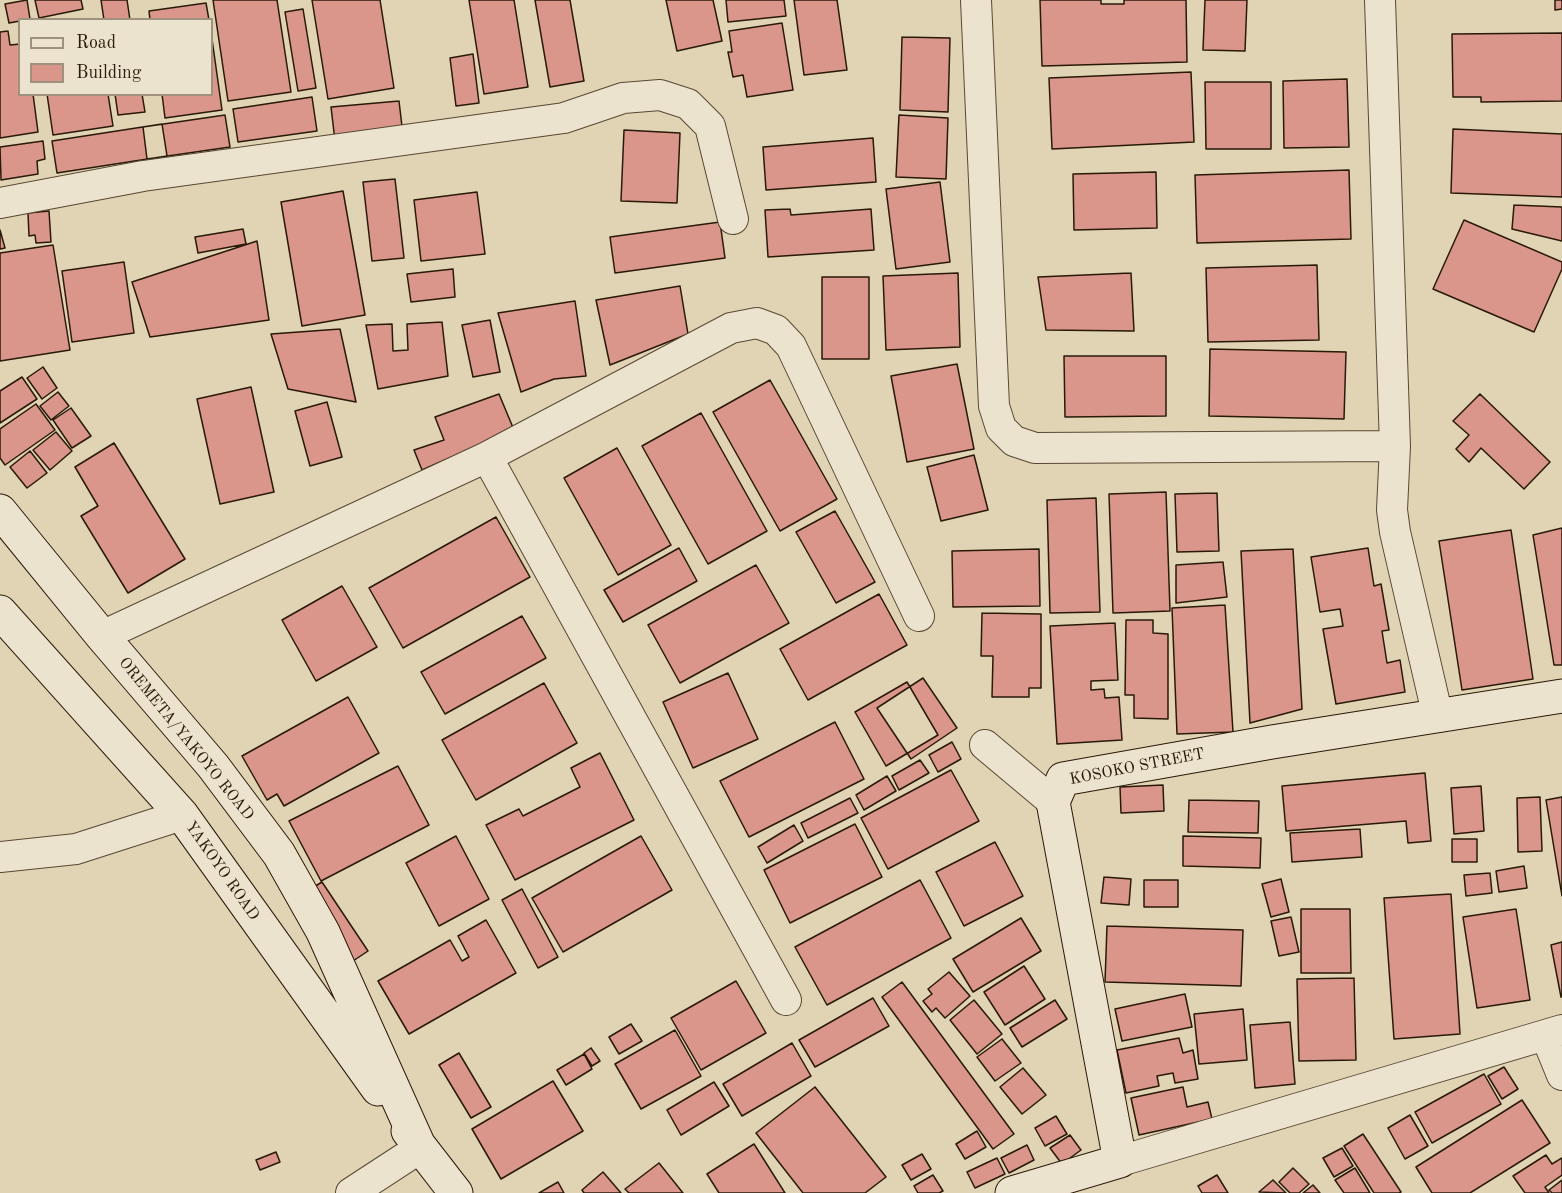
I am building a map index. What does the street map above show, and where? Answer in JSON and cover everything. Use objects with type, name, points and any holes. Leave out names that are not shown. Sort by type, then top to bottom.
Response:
[{"type":"main road","name":"OREMETA/YAKOYO ROAD","points":[[0,511],[102,636],[213,766],[279,854],[323,932],[420,1148]]},
{"type":"main road","name":"YAKOYO ROAD","points":[[0,612],[182,815],[420,1148]]},
{"type":"main road","name":"KOSOKO STREET","points":[[1120,1161],[1053,802],[1063,779],[1272,742],[1562,696]]},
{"type":"main road","points":[[420,1148],[456,1193]]},
{"type":"main road","points":[[1012,1193],[1120,1161]]},
{"type":"street","points":[[976,0],[994,406],[1001,428],[1014,441],[1035,448],[1395,446]]},
{"type":"street","points":[[1380,0],[1395,446],[1392,510],[1395,532],[1438,717]]},
{"type":"street","points":[[0,203],[142,176],[564,118],[623,98],[660,95],[688,104],[710,126],[733,219]]},
{"type":"street","points":[[102,636],[487,458],[731,328],[757,323],[776,330],[791,346],[919,616]]},
{"type":"street","points":[[487,458],[786,1000]]},
{"type":"street","points":[[985,745],[1053,802]]},
{"type":"street","points":[[0,857],[76,849],[182,815]]},
{"type":"street","points":[[1120,1161],[1554,1033],[1562,1075]]},
{"type":"street","points":[[351,1193],[420,1148]]},
{"type":"building","points":[[27,0],[30,18],[18,18],[18,21],[9,23],[5,4]]},
{"type":"building","points":[[35,0],[81,0],[83,9],[39,18]]},
{"type":"building","points":[[101,0],[127,0],[130,18],[104,18]]},
{"type":"building","points":[[213,0],[277,0],[291,92],[228,101]]},
{"type":"building","points":[[312,0],[380,0],[394,88],[328,99]]},
{"type":"building","points":[[469,0],[514,0],[528,87],[484,94]]},
{"type":"building","points":[[535,0],[570,0],[584,81],[550,87]]},
{"type":"building","points":[[666,0],[713,0],[722,41],[677,51]]},
{"type":"building","points":[[726,0],[784,0],[786,16],[728,22]]},
{"type":"building","points":[[794,0],[837,0],[847,70],[804,75]]},
{"type":"building","points":[[1040,0],[1101,0],[1101,4],[1124,4],[1124,0],[1186,0],[1187,62],[1042,66]]},
{"type":"building","points":[[1205,0],[1247,0],[1245,51],[1203,50]]},
{"type":"building","points":[[1555,0],[1562,0],[1562,9],[1555,10]]},
{"type":"building","points":[[206,3],[209,18],[150,18],[149,11]]},
{"type":"building","points":[[303,9],[316,88],[298,91],[285,12]]},
{"type":"building","points":[[782,23],[793,90],[747,97],[743,75],[733,77],[728,52],[732,52],[729,31]]},
{"type":"building","points":[[8,31],[10,45],[18,44],[18,96],[33,96],[38,132],[0,138],[0,32]]},
{"type":"building","points":[[1562,33],[1562,101],[1481,102],[1481,97],[1453,97],[1452,34]]},
{"type":"building","points":[[902,37],[950,38],[948,112],[900,110]]},
{"type":"building","points":[[213,46],[222,110],[165,118],[162,96],[213,96]]},
{"type":"building","points":[[473,54],[479,103],[456,106],[450,58]]},
{"type":"building","points":[[1191,72],[1194,142],[1052,149],[1049,78]]},
{"type":"building","points":[[1347,79],[1349,147],[1284,148],[1283,81]]},
{"type":"building","points":[[1205,82],[1271,82],[1271,149],[1206,149]]},
{"type":"building","points":[[47,96],[108,96],[113,126],[53,135]]},
{"type":"building","points":[[115,96],[142,96],[145,112],[118,115]]},
{"type":"building","points":[[312,97],[317,131],[238,142],[233,109]]},
{"type":"building","points":[[399,101],[403,135],[335,141],[331,107]]},
{"type":"building","points":[[225,115],[230,147],[147,159],[143,127]]},
{"type":"building","points":[[899,115],[948,118],[946,179],[896,177]]},
{"type":"building","points":[[162,124],[167,156],[57,173],[52,141]]},
{"type":"building","points":[[1453,129],[1562,134],[1562,197],[1451,193]]},
{"type":"building","points":[[624,130],[680,133],[677,203],[621,201]]},
{"type":"building","points":[[873,138],[876,182],[766,190],[763,147]]},
{"type":"building","points":[[43,141],[45,159],[37,161],[38,174],[1,180],[0,147]]},
{"type":"building","points":[[1349,170],[1351,239],[1197,243],[1195,175]]},
{"type":"building","points":[[1156,172],[1157,228],[1074,230],[1073,174]]},
{"type":"building","points":[[395,179],[404,258],[372,261],[363,182]]},
{"type":"building","points":[[940,182],[950,262],[896,269],[886,189]]},
{"type":"building","points":[[343,191],[365,315],[302,326],[281,202]]},
{"type":"building","points":[[477,192],[485,254],[421,261],[414,200]]},
{"type":"building","points":[[1514,205],[1562,207],[1562,241],[1512,229]]},
{"type":"building","points":[[790,209],[791,215],[871,209],[874,250],[768,257],[765,210]]},
{"type":"building","points":[[49,211],[51,242],[36,243],[35,235],[29,236],[28,213]]},
{"type":"building","points":[[1464,220],[1562,262],[1562,269],[1534,332],[1433,289]]},
{"type":"building","points":[[720,222],[725,258],[615,273],[610,237]]},
{"type":"building","points":[[243,229],[246,244],[198,253],[195,237]]},
{"type":"building","points":[[0,230],[5,248],[0,249]]},
{"type":"building","points":[[257,241],[269,320],[150,337],[132,282]]},
{"type":"building","points":[[53,245],[70,350],[0,361],[0,253]]},
{"type":"building","points":[[124,262],[134,333],[72,342],[62,271]]},
{"type":"building","points":[[1317,265],[1319,340],[1208,342],[1206,268]]},
{"type":"building","points":[[453,269],[455,297],[411,302],[407,274]]},
{"type":"building","points":[[958,273],[960,347],[886,350],[883,276]]},
{"type":"building","points":[[1131,273],[1134,331],[1046,330],[1038,277]]},
{"type":"building","points":[[822,277],[869,277],[869,359],[822,359]]},
{"type":"building","points":[[680,286],[688,334],[610,365],[596,300]]},
{"type":"building","points":[[575,301],[586,376],[554,379],[521,392],[498,313]]},
{"type":"building","points":[[490,320],[500,372],[473,377],[462,325]]},
{"type":"building","points":[[442,322],[448,376],[378,389],[366,325],[392,324],[393,351],[408,350],[407,324]]},
{"type":"building","points":[[340,329],[356,402],[288,389],[271,334]]},
{"type":"building","points":[[1210,349],[1346,352],[1344,419],[1209,416]]},
{"type":"building","points":[[1064,356],[1166,356],[1166,416],[1065,417]]},
{"type":"building","points":[[957,364],[974,449],[907,462],[891,376]]},
{"type":"building","points":[[43,367],[57,388],[42,399],[27,378]]},
{"type":"building","points":[[22,377],[37,399],[0,423],[0,391]]},
{"type":"building","points":[[770,380],[837,499],[780,531],[713,412]]},
{"type":"building","points":[[251,387],[274,492],[220,504],[197,399]]},
{"type":"building","points":[[58,392],[69,406],[51,420],[40,406]]},
{"type":"building","points":[[499,394],[514,430],[422,470],[414,450],[444,440],[435,417]]},
{"type":"building","points":[[1480,394],[1550,462],[1524,489],[1481,448],[1469,462],[1456,449],[1469,435],[1453,421]]},
{"type":"building","points":[[327,402],[342,457],[310,466],[295,411]]},
{"type":"building","points":[[36,404],[55,430],[5,465],[0,458],[0,429]]},
{"type":"building","points":[[71,408],[91,436],[72,448],[53,420]]},
{"type":"building","points":[[701,413],[767,531],[708,564],[642,446]]},
{"type":"building","points":[[56,432],[72,451],[50,470],[33,450]]},
{"type":"building","points":[[114,443],[185,559],[128,593],[81,516],[98,506],[75,467]]},
{"type":"building","points":[[617,448],[671,545],[618,575],[564,478]]},
{"type":"building","points":[[30,451],[47,473],[27,488],[10,467]]},
{"type":"building","points":[[974,455],[988,510],[941,521],[927,467]]},
{"type":"building","points":[[1166,492],[1170,611],[1113,613],[1109,494]]},
{"type":"building","points":[[1217,493],[1219,551],[1177,552],[1175,494]]},
{"type":"building","points":[[1096,498],[1100,612],[1050,613],[1047,500]]},
{"type":"building","points":[[835,511],[875,582],[836,603],[796,532]]},
{"type":"building","points":[[496,517],[530,577],[403,648],[369,588]]},
{"type":"building","points":[[1562,528],[1562,665],[1554,665],[1533,535]]},
{"type":"building","points":[[1511,530],[1533,679],[1462,690],[1439,541]]},
{"type":"building","points":[[679,548],[697,581],[623,622],[604,590]]},
{"type":"building","points":[[1368,548],[1374,586],[1381,584],[1389,630],[1382,631],[1387,663],[1400,660],[1405,692],[1336,704],[1323,629],[1343,626],[1340,609],[1320,612],[1311,557]]},
{"type":"building","points":[[1039,549],[1040,606],[953,607],[952,551]]},
{"type":"building","points":[[1293,549],[1302,709],[1250,723],[1241,551]]},
{"type":"building","points":[[1223,562],[1227,597],[1176,603],[1176,565]]},
{"type":"building","points":[[756,565],[789,623],[680,683],[648,625]]},
{"type":"building","points":[[342,586],[377,647],[316,681],[282,620]]},
{"type":"building","points":[[879,594],[907,645],[808,700],[780,649]]},
{"type":"building","points":[[1225,605],[1233,732],[1177,734],[1172,608]]},
{"type":"building","points":[[982,613],[1041,614],[1041,688],[1029,688],[1029,697],[992,697],[993,656],[981,656]]},
{"type":"building","points":[[522,616],[546,658],[445,714],[421,672]]},
{"type":"building","points":[[1126,620],[1153,620],[1153,633],[1168,634],[1168,719],[1134,718],[1134,695],[1125,695]]},
{"type":"building","points":[[1115,623],[1118,680],[1091,681],[1091,690],[1104,689],[1105,698],[1119,697],[1122,740],[1057,744],[1050,626]]},
{"type":"building","points":[[728,673],[758,739],[693,768],[663,702]]},
{"type":"building","points":[[923,678],[957,728],[911,759],[877,708]]},
{"type":"building","points":[[907,682],[938,735],[886,766],[855,712]]},
{"type":"building","points":[[544,683],[577,743],[476,800],[442,740]]},
{"type":"building","points":[[348,697],[379,753],[284,806],[277,794],[267,800],[242,756]]},
{"type":"building","points":[[835,722],[864,779],[749,837],[720,781]]},
{"type":"building","points":[[952,742],[961,759],[938,772],[929,755]]},
{"type":"building","points":[[600,753],[634,820],[515,880],[486,825],[519,809],[523,816],[580,787],[571,768]]},
{"type":"building","points":[[920,760],[929,773],[899,790],[892,776]]},
{"type":"building","points":[[398,766],[429,825],[321,881],[289,821]]},
{"type":"building","points":[[951,770],[979,821],[888,869],[861,818]]},
{"type":"building","points":[[1425,773],[1431,841],[1408,843],[1406,821],[1286,831],[1282,786]]},
{"type":"building","points":[[887,776],[896,791],[864,810],[856,795]]},
{"type":"building","points":[[1163,785],[1164,811],[1121,813],[1120,787]]},
{"type":"building","points":[[1481,786],[1484,831],[1454,834],[1451,788]]},
{"type":"building","points":[[1540,797],[1542,851],[1518,852],[1517,798]]},
{"type":"building","points":[[1562,797],[1562,896],[1546,800]]},
{"type":"building","points":[[850,798],[858,813],[808,838],[801,823]]},
{"type":"building","points":[[1189,800],[1259,801],[1258,833],[1188,832]]},
{"type":"building","points":[[855,824],[882,877],[790,923],[764,870]]},
{"type":"building","points":[[794,825],[803,841],[767,863],[758,847]]},
{"type":"building","points":[[1360,829],[1362,857],[1292,862],[1290,833]]},
{"type":"building","points":[[456,836],[489,899],[439,926],[406,863]]},
{"type":"building","points":[[641,836],[672,890],[563,952],[532,898]]},
{"type":"building","points":[[1183,836],[1261,838],[1260,868],[1183,866]]},
{"type":"building","points":[[1452,839],[1477,839],[1477,862],[1452,862]]},
{"type":"building","points":[[995,842],[1023,896],[964,926],[936,872]]},
{"type":"building","points":[[1524,866],[1527,888],[1499,892],[1496,871]]},
{"type":"building","points":[[1490,873],[1492,893],[1466,896],[1464,875]]},
{"type":"building","points":[[1104,877],[1131,879],[1129,905],[1101,903]]},
{"type":"building","points":[[1281,879],[1289,912],[1271,917],[1262,884]]},
{"type":"building","points":[[920,880],[951,938],[827,1005],[795,947]]},
{"type":"building","points":[[1144,880],[1178,880],[1178,907],[1144,907]]},
{"type":"building","points":[[322,882],[368,951],[350,963],[304,893]]},
{"type":"building","points":[[522,889],[558,957],[538,968],[502,900]]},
{"type":"building","points":[[1451,894],[1460,1034],[1394,1039],[1384,898]]},
{"type":"building","points":[[1301,909],[1350,909],[1351,973],[1301,973]]},
{"type":"building","points":[[1516,909],[1530,1000],[1477,1008],[1463,917]]},
{"type":"building","points":[[1291,917],[1299,952],[1279,956],[1271,921]]},
{"type":"building","points":[[1021,918],[1041,951],[973,992],[953,959]]},
{"type":"building","points":[[486,920],[516,973],[409,1034],[378,981],[450,940],[462,961],[469,957],[458,936]]},
{"type":"building","points":[[1107,926],[1243,930],[1241,986],[1105,982]]},
{"type":"building","points":[[1562,942],[1562,997],[1561,997],[1551,945]]},
{"type":"building","points":[[1024,966],[1045,999],[1005,1025],[984,992]]},
{"type":"building","points":[[949,972],[970,996],[945,1018],[936,1008],[932,1012],[923,1001],[932,994],[928,989]]},
{"type":"building","points":[[1354,978],[1356,1060],[1299,1061],[1297,979]]},
{"type":"building","points":[[736,981],[766,1033],[701,1070],[671,1018]]},
{"type":"building","points":[[902,982],[1014,1134],[993,1149],[882,997]]},
{"type":"building","points":[[1185,994],[1192,1027],[1122,1041],[1115,1009]]},
{"type":"building","points":[[873,998],[889,1026],[815,1067],[799,1040]]},
{"type":"building","points":[[974,1000],[1002,1034],[977,1054],[950,1020]]},
{"type":"building","points":[[1055,1000],[1067,1019],[1022,1047],[1010,1028]]},
{"type":"building","points":[[1243,1009],[1247,1060],[1199,1064],[1194,1014]]},
{"type":"building","points":[[1290,1022],[1295,1084],[1255,1088],[1250,1025]]},
{"type":"building","points":[[631,1024],[642,1041],[619,1054],[609,1037]]},
{"type":"building","points":[[675,1030],[701,1076],[641,1109],[615,1064]]},
{"type":"building","points":[[1179,1038],[1183,1053],[1193,1050],[1198,1079],[1175,1083],[1173,1073],[1157,1076],[1159,1086],[1126,1093],[1117,1050]]},
{"type":"building","points":[[1002,1039],[1021,1063],[995,1081],[977,1057]]},
{"type":"building","points":[[792,1043],[811,1076],[742,1116],[723,1084]]},
{"type":"building","points":[[591,1048],[600,1061],[592,1066],[584,1053]]},
{"type":"building","points":[[459,1053],[491,1107],[471,1118],[439,1065]]},
{"type":"building","points":[[584,1054],[592,1069],[566,1085],[557,1070]]},
{"type":"building","points":[[1504,1067],[1518,1089],[1502,1099],[1488,1076]]},
{"type":"building","points":[[1023,1068],[1046,1095],[1022,1114],[1000,1087]]},
{"type":"building","points":[[1484,1074],[1501,1104],[1432,1143],[1415,1112]]},
{"type":"building","points":[[553,1081],[583,1131],[501,1179],[472,1129]]},
{"type":"building","points":[[714,1082],[729,1106],[681,1135],[667,1110]]},
{"type":"building","points":[[815,1087],[886,1177],[865,1193],[803,1193],[756,1133]]},
{"type":"building","points":[[1183,1087],[1187,1107],[1208,1102],[1212,1119],[1139,1135],[1131,1098]]},
{"type":"building","points":[[1522,1100],[1550,1143],[1470,1193],[1432,1193],[1416,1167]]},
{"type":"building","points":[[1410,1115],[1428,1146],[1405,1159],[1388,1128]]},
{"type":"building","points":[[1056,1116],[1067,1134],[1045,1146],[1035,1128]]},
{"type":"building","points":[[977,1131],[986,1147],[965,1159],[956,1144]]},
{"type":"building","points":[[1363,1134],[1401,1192],[1374,1193],[1344,1146]]},
{"type":"building","points":[[1070,1135],[1081,1150],[1062,1164],[1050,1148]]},
{"type":"building","points":[[754,1144],[785,1193],[719,1193],[707,1174]]},
{"type":"building","points":[[1027,1145],[1034,1160],[1009,1173],[1001,1158]]},
{"type":"building","points":[[1342,1148],[1353,1166],[1334,1177],[1323,1158]]},
{"type":"building","points":[[276,1152],[280,1162],[260,1170],[256,1160]]},
{"type":"building","points":[[922,1154],[931,1169],[911,1180],[902,1165]]},
{"type":"building","points":[[1546,1155],[1552,1164],[1562,1158],[1562,1175],[1545,1187],[1549,1193],[1525,1193],[1513,1176]]},
{"type":"building","points":[[997,1158],[1005,1174],[975,1188],[967,1172]]},
{"type":"building","points":[[659,1163],[683,1193],[629,1193],[625,1189]]},
{"type":"building","points":[[1293,1168],[1309,1184],[1299,1193],[1290,1193],[1279,1182]]},
{"type":"building","points":[[1355,1168],[1370,1193],[1344,1193],[1335,1180]]},
{"type":"building","points":[[603,1172],[621,1193],[584,1193],[582,1190]]},
{"type":"building","points":[[933,1175],[943,1191],[918,1193],[914,1186]]},
{"type":"building","points":[[1217,1175],[1228,1193],[1202,1193],[1198,1186]]},
{"type":"building","points":[[1273,1180],[1286,1193],[1259,1192]]},
{"type":"building","points":[[1562,1180],[1562,1193],[1552,1193],[1549,1190]]},
{"type":"building","points":[[558,1182],[564,1193],[539,1193]]},
{"type":"building","points":[[1313,1185],[1320,1193],[1303,1193]]}]
